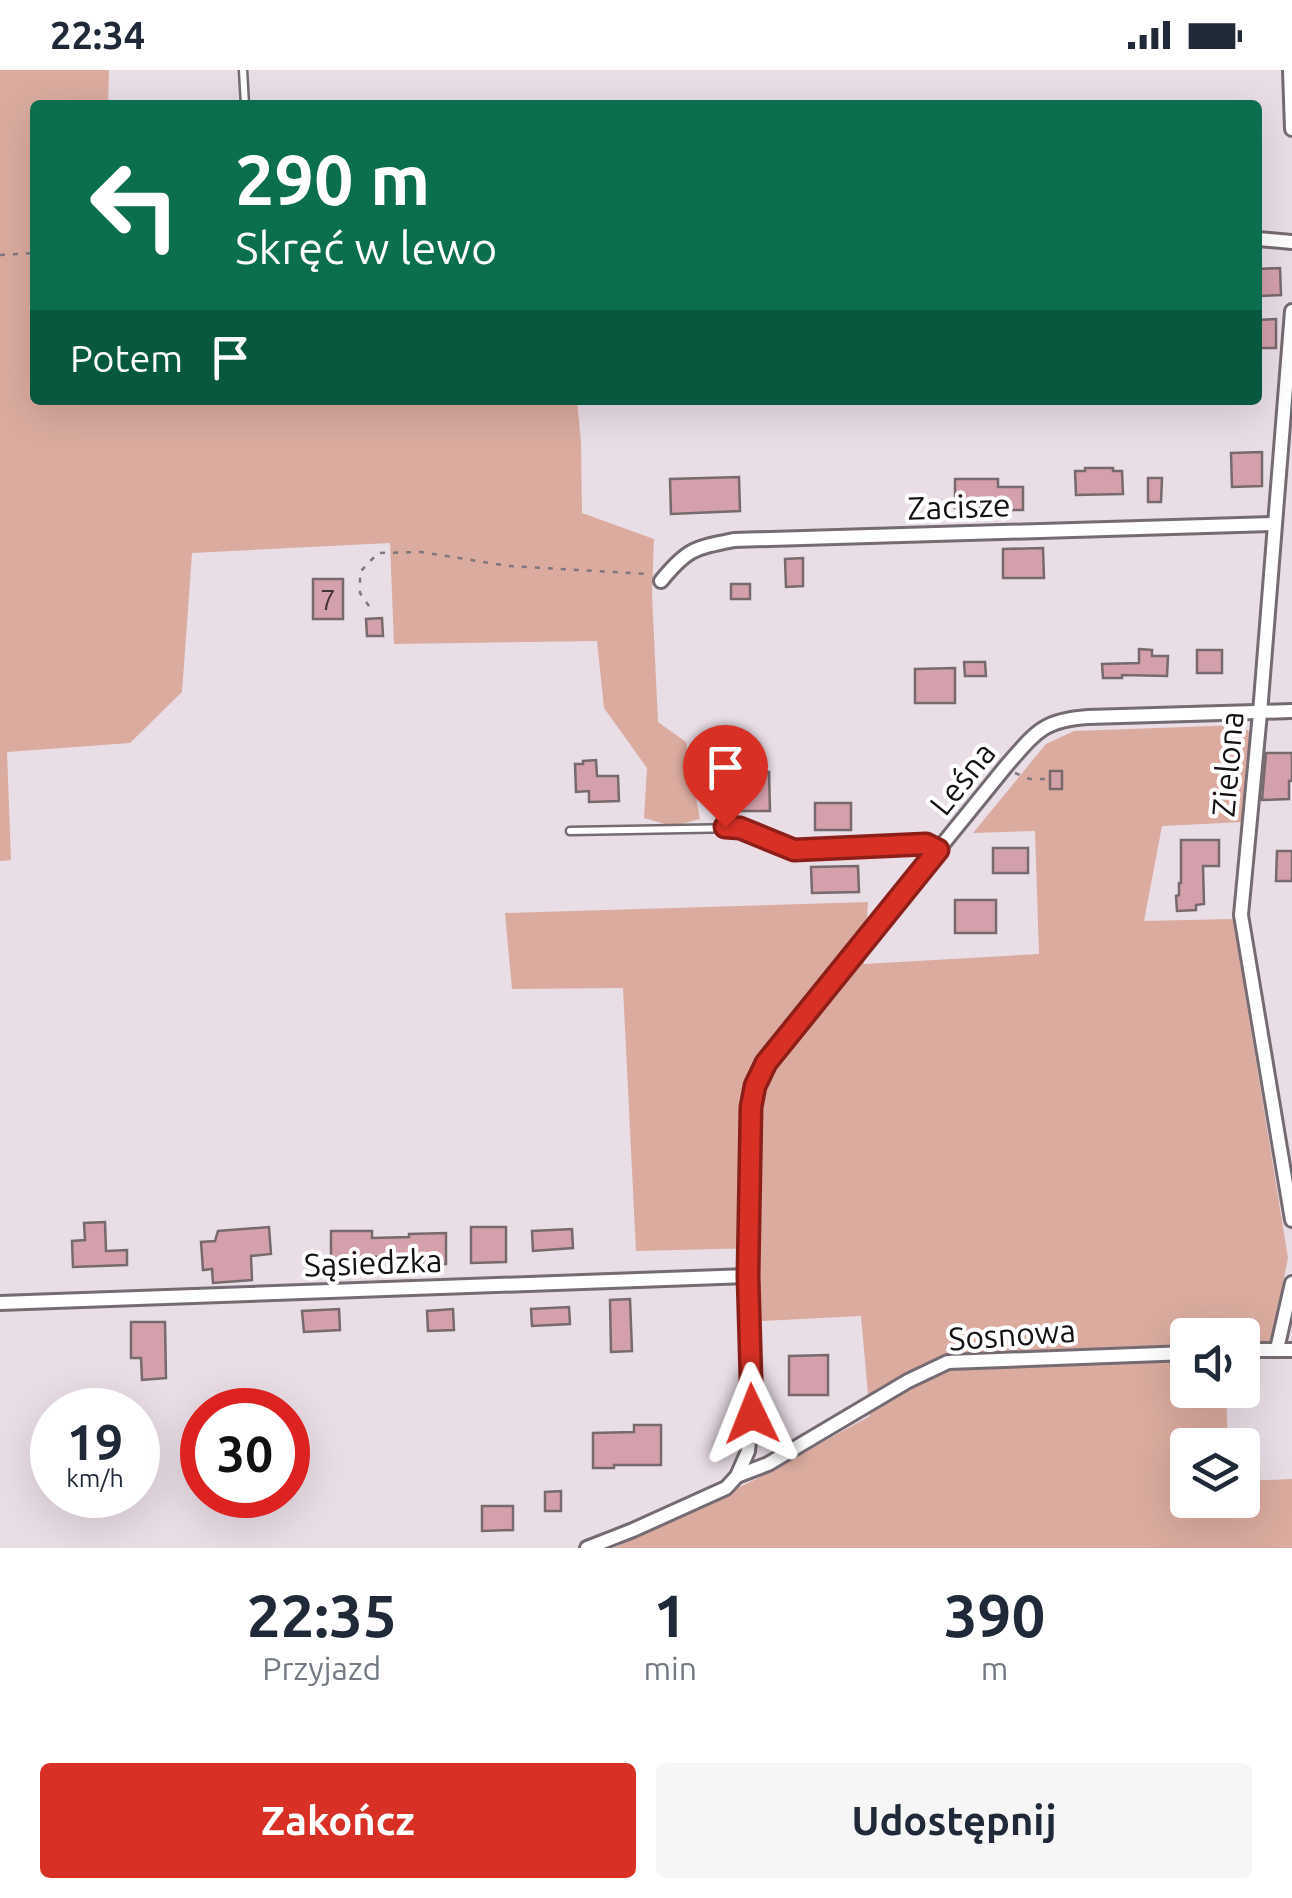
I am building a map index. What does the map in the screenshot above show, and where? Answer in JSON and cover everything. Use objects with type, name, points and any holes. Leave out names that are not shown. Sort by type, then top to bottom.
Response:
[{"type":"street","points":[[1290,70],[1292,128]]},
{"type":"street","points":[[1262,239],[1292,242]]},
{"type":"street","name":"Zielona","points":[[1292,310],[1241,915],[1292,1220]]},
{"type":"street","name":"Zacisze","points":[[664,577],[695,548],[734,540],[1274,524]]},
{"type":"street","name":"Leśna","points":[[737,1476],[748,1451],[752,1414],[748,1276],[751,1107],[766,1063],[938,850],[958,833],[1034,734],[1066,718],[1292,712]]},
{"type":"street","name":"Sąsiedzka","points":[[0,1303],[748,1276]]},
{"type":"street","points":[[1260,1350],[1285,1349],[1292,1283]]},
{"type":"street","name":"Sosnowa","points":[[587,1548],[726,1488],[737,1476],[768,1464],[892,1390],[948,1362],[1170,1353]]},
{"type":"lane","points":[[243,70],[245,100]]},
{"type":"lane","points":[[570,831],[740,828],[794,850],[926,844],[938,850]]},
{"type":"path","points":[[0,254],[30,253]]},
{"type":"path","points":[[370,606],[360,593],[360,572],[378,553],[421,552],[509,566],[664,577]]},
{"type":"path","points":[[1222,779],[1237,778],[1238,753],[1256,752]]},
{"type":"path","points":[[1007,765],[1020,776],[1048,779]]},
{"type":"shaded area","points":[[0,70],[109,70],[108,100],[30,100],[30,405],[577,405],[582,513],[654,539],[652,595],[658,722],[686,742],[700,819],[672,826],[644,818],[647,768],[604,708],[597,641],[394,644],[390,543],[192,553],[182,692],[130,743],[7,752],[11,860],[0,861]]},
{"type":"shaded area","points":[[1240,725],[1251,733],[1243,822],[1162,826],[1144,921],[1233,919],[1288,1258],[1271,1343],[1260,1343],[1260,1318],[1170,1318],[1170,1408],[1227,1408],[1227,1428],[1170,1428],[1170,1518],[1260,1518],[1260,1480],[1292,1479],[1292,1548],[614,1548],[756,1479],[870,1416],[861,1316],[760,1321],[760,1248],[636,1251],[623,988],[512,989],[505,913],[868,902],[864,964],[1039,954],[1035,831],[973,833],[1046,744],[1074,731]]},
{"type":"building","points":[[1280,268],[1281,295],[1262,296],[1262,269]]},
{"type":"building","points":[[1276,319],[1276,348],[1262,348],[1262,320]]},
{"type":"building","points":[[1262,452],[1262,486],[1232,487],[1231,453]]},
{"type":"building","points":[[1075,471],[1122,471],[1123,494],[1076,495]]},
{"type":"building","points":[[739,477],[740,511],[671,514],[670,479]]},
{"type":"building","points":[[1148,478],[1162,478],[1161,502],[1148,502]]},
{"type":"building","points":[[955,479],[998,479],[998,487],[1023,487],[1023,510],[955,508]]},
{"type":"building","points":[[1043,548],[1044,578],[1003,578],[1003,549]]},
{"type":"building","points":[[803,558],[803,586],[786,587],[785,559]]},
{"type":"building","points":[[313,579],[343,579],[343,619],[313,619]]},
{"type":"building","points":[[731,584],[750,584],[750,599],[731,599]]},
{"type":"building","points":[[382,618],[383,636],[367,636],[366,619]]},
{"type":"building","points":[[1139,649],[1152,650],[1152,656],[1168,656],[1167,676],[1103,678],[1102,664],[1139,663]]},
{"type":"building","points":[[1197,650],[1222,650],[1222,673],[1197,673]]},
{"type":"building","points":[[964,662],[985,662],[986,676],[965,676]]},
{"type":"building","points":[[955,668],[955,703],[915,703],[915,669]]},
{"type":"building","points":[[1266,753],[1292,753],[1289,799],[1262,800]]},
{"type":"building","points":[[596,760],[597,776],[618,776],[619,801],[589,802],[589,791],[576,792],[575,764]]},
{"type":"building","points":[[1050,771],[1062,771],[1062,789],[1050,789]]},
{"type":"building","points":[[769,772],[770,811],[734,811],[734,773]]},
{"type":"building","points":[[815,803],[851,803],[851,830],[815,830]]},
{"type":"building","points":[[1181,840],[1219,840],[1219,866],[1203,866],[1204,904],[1196,905],[1196,910],[1177,911]]},
{"type":"building","points":[[993,848],[1028,848],[1028,873],[993,873]]},
{"type":"building","points":[[1277,851],[1292,851],[1292,881],[1276,881]]},
{"type":"building","points":[[858,866],[859,892],[812,893],[811,867]]},
{"type":"building","points":[[955,900],[996,900],[996,933],[955,933]]},
{"type":"building","points":[[105,1222],[106,1251],[127,1250],[127,1265],[73,1267],[72,1241],[85,1240],[84,1223]]},
{"type":"building","points":[[269,1227],[271,1254],[251,1256],[252,1280],[213,1283],[212,1269],[203,1270],[201,1242],[215,1241],[218,1231]]},
{"type":"building","points":[[471,1227],[506,1227],[506,1262],[471,1263]]},
{"type":"building","points":[[572,1229],[573,1248],[533,1251],[532,1231]]},
{"type":"building","points":[[331,1231],[372,1231],[372,1238],[446,1233],[446,1264],[410,1265],[409,1256],[372,1257],[372,1263],[331,1263]]},
{"type":"building","points":[[630,1299],[632,1351],[611,1352],[610,1300]]},
{"type":"building","points":[[569,1307],[570,1324],[532,1326],[531,1309]]},
{"type":"building","points":[[339,1309],[340,1330],[304,1332],[302,1311]]},
{"type":"building","points":[[453,1309],[454,1330],[428,1331],[427,1311]]},
{"type":"building","points":[[131,1322],[165,1322],[166,1378],[142,1380],[141,1358],[131,1358]]},
{"type":"building","points":[[828,1355],[828,1395],[789,1395],[789,1356]]},
{"type":"building","points":[[634,1425],[661,1425],[661,1465],[593,1468],[593,1433],[634,1432]]},
{"type":"building","points":[[561,1491],[561,1511],[545,1511],[545,1492]]},
{"type":"building","points":[[482,1506],[513,1506],[513,1530],[482,1531]]},
{"type":"route","points":[[725,827],[740,828],[794,850],[926,844],[938,850],[766,1063],[755,1086],[751,1107],[748,1276],[752,1414]]}]
